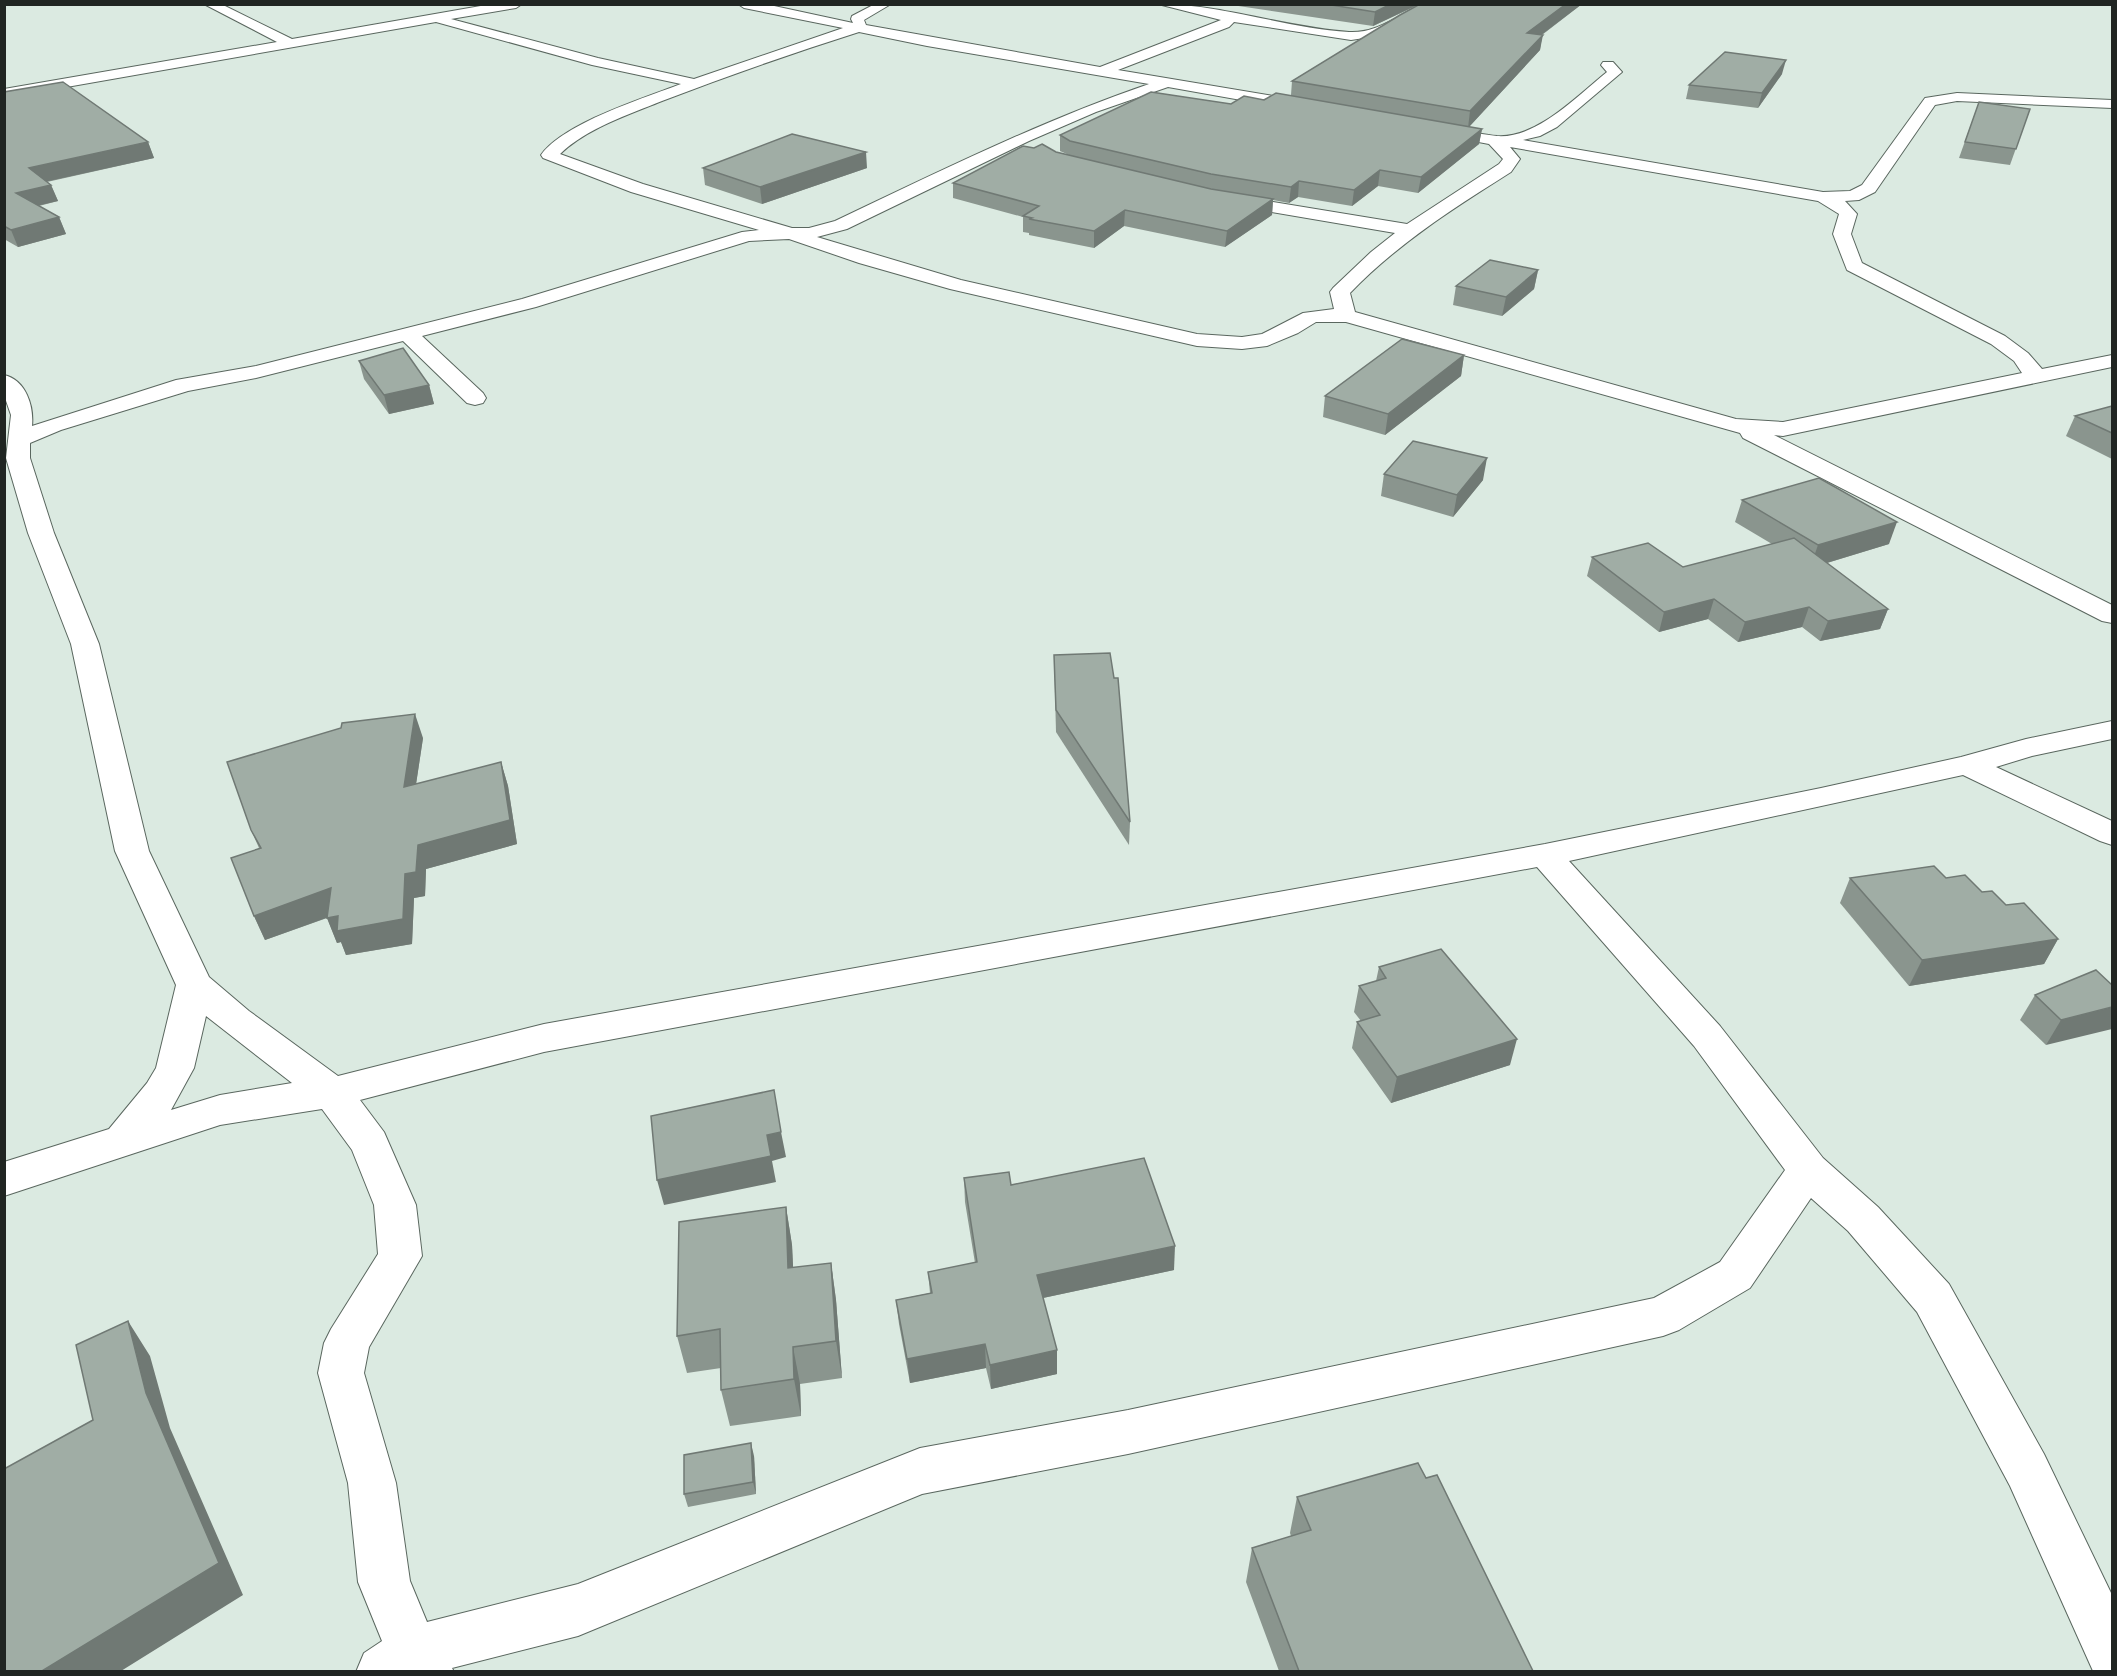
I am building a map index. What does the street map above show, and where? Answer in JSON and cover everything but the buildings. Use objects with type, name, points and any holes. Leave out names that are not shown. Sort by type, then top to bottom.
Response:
[{"type":"street","points":[[210,4],[289,43]]},
{"type":"street","points":[[4,94],[516,4]]},
{"type":"street","points":[[744,4],[831,23],[857,24],[1103,71],[1321,109]]},
{"type":"street","points":[[885,4],[873,9],[857,24],[689,85],[575,134],[550,151],[549,155],[637,188],[957,285],[1197,339],[1242,343],[1267,340],[1310,317],[1347,316],[1735,426],[2112,615]]},
{"type":"street","points":[[1164,4],[1231,18],[1326,33],[1369,35],[1391,27],[1434,4]]},
{"type":"street","points":[[432,18],[597,62],[681,79],[688,81],[689,85]]},
{"type":"street","points":[[1103,71],[1224,24],[1231,18]]},
{"type":"street","points":[[1496,141],[1526,135],[1552,124],[1615,72],[1608,65]]},
{"type":"street","points":[[19,440],[53,425],[184,385],[256,372],[529,303],[748,236],[809,233],[842,225],[1030,143],[1091,109],[1170,82]]},
{"type":"street","points":[[1426,128],[1823,197],[1853,196],[1869,188],[1930,100],[1968,98],[2112,104]]},
{"type":"street","points":[[1347,316],[1341,303],[1340,292],[1361,268],[1408,230],[1505,168],[1512,159],[1496,141]]},
{"type":"street","points":[[1210,197],[1408,230]]},
{"type":"street","points":[[1823,197],[1842,207],[1848,214],[1842,234],[1854,266],[1998,340],[2021,357],[2036,376]]},
{"type":"street","points":[[407,334],[475,398]]},
{"type":"street","points":[[2010,349],[2105,363]]},
{"type":"street","points":[[1735,426],[1783,429],[2105,363]]},
{"type":"street","points":[[4,381],[14,390],[23,409],[18,458],[41,533],[85,644],[132,851],[194,985],[236,1021],[332,1092],[370,1143],[395,1205],[400,1256],[347,1343],[341,1373],[372,1483],[384,1582],[408,1665],[578,1610],[920,1472],[1128,1432],[1663,1316],[1735,1275],[1808,1170]]},
{"type":"street","points":[[1788,451],[1792,436],[1799,426]]},
{"type":"street","points":[[4,1179],[220,1110],[332,1092],[544,1038],[1545,855],[1821,798],[1967,765],[2026,748],[2112,730]]},
{"type":"street","points":[[1967,765],[2112,834]]},
{"type":"street","points":[[1545,855],[1707,1036],[1808,1170],[1863,1219],[1933,1298],[2027,1470],[2112,1652]]},
{"type":"street","points":[[124,1140],[161,1094],[175,1068],[194,985]]}]
